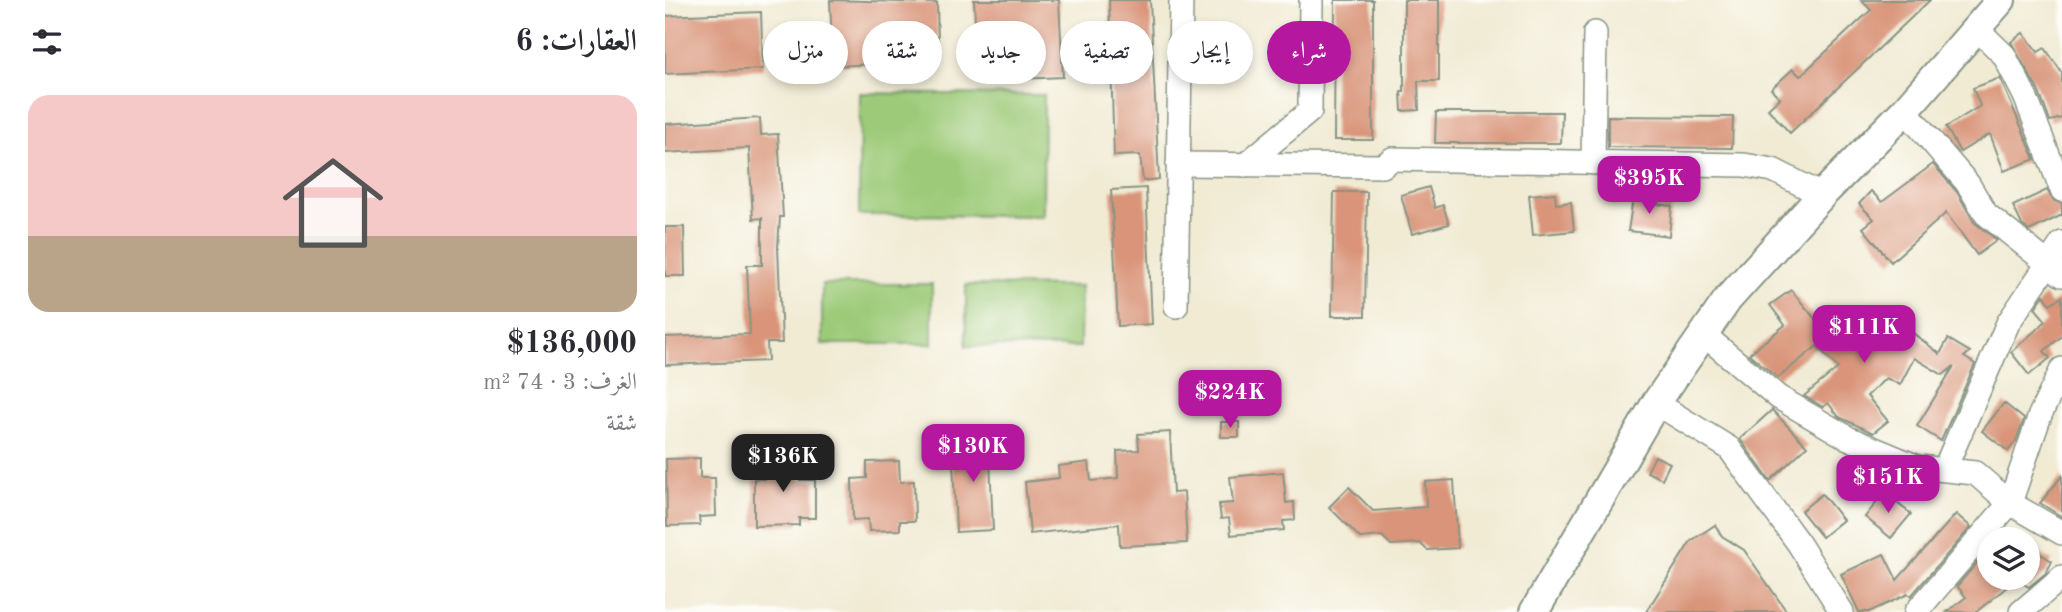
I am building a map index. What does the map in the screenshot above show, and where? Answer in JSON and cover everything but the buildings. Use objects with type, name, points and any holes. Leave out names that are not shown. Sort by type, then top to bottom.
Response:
[{"type":"main road","points":[[1534,612],[1656,403],[1728,299],[1822,195],[1905,110],[2001,0]]},
{"type":"street","points":[[1176,306],[1181,0]]},
{"type":"street","points":[[1245,165],[1310,111],[1311,0]]},
{"type":"street","points":[[1977,29],[2004,55],[2025,96],[2062,190]]},
{"type":"street","points":[[1593,163],[1595,33]]},
{"type":"street","points":[[1905,110],[1968,184],[1986,214],[2056,270]]},
{"type":"street","points":[[1178,164],[1383,166],[1392,159],[1744,165],[1773,170],[1822,195]]},
{"type":"street","points":[[1945,468],[2008,323],[2056,270],[2062,243]]},
{"type":"street","points":[[1703,334],[1778,397],[1847,438],[1918,467],[1975,473],[2010,503],[2062,533]]},
{"type":"street","points":[[1916,612],[2010,503],[2040,415],[2062,369]]},
{"type":"street","points":[[1656,403],[1729,448],[1799,544],[1842,612]]},
{"type":"street","points":[[2021,612],[2062,577]]},
{"type":"green space","points":[[860,93],[1044,95],[1043,216],[859,215]]},
{"type":"green space","points":[[822,284],[932,284],[932,344],[822,344]]},
{"type":"green space","points":[[966,285],[1081,286],[1080,347],[966,346]]}]
